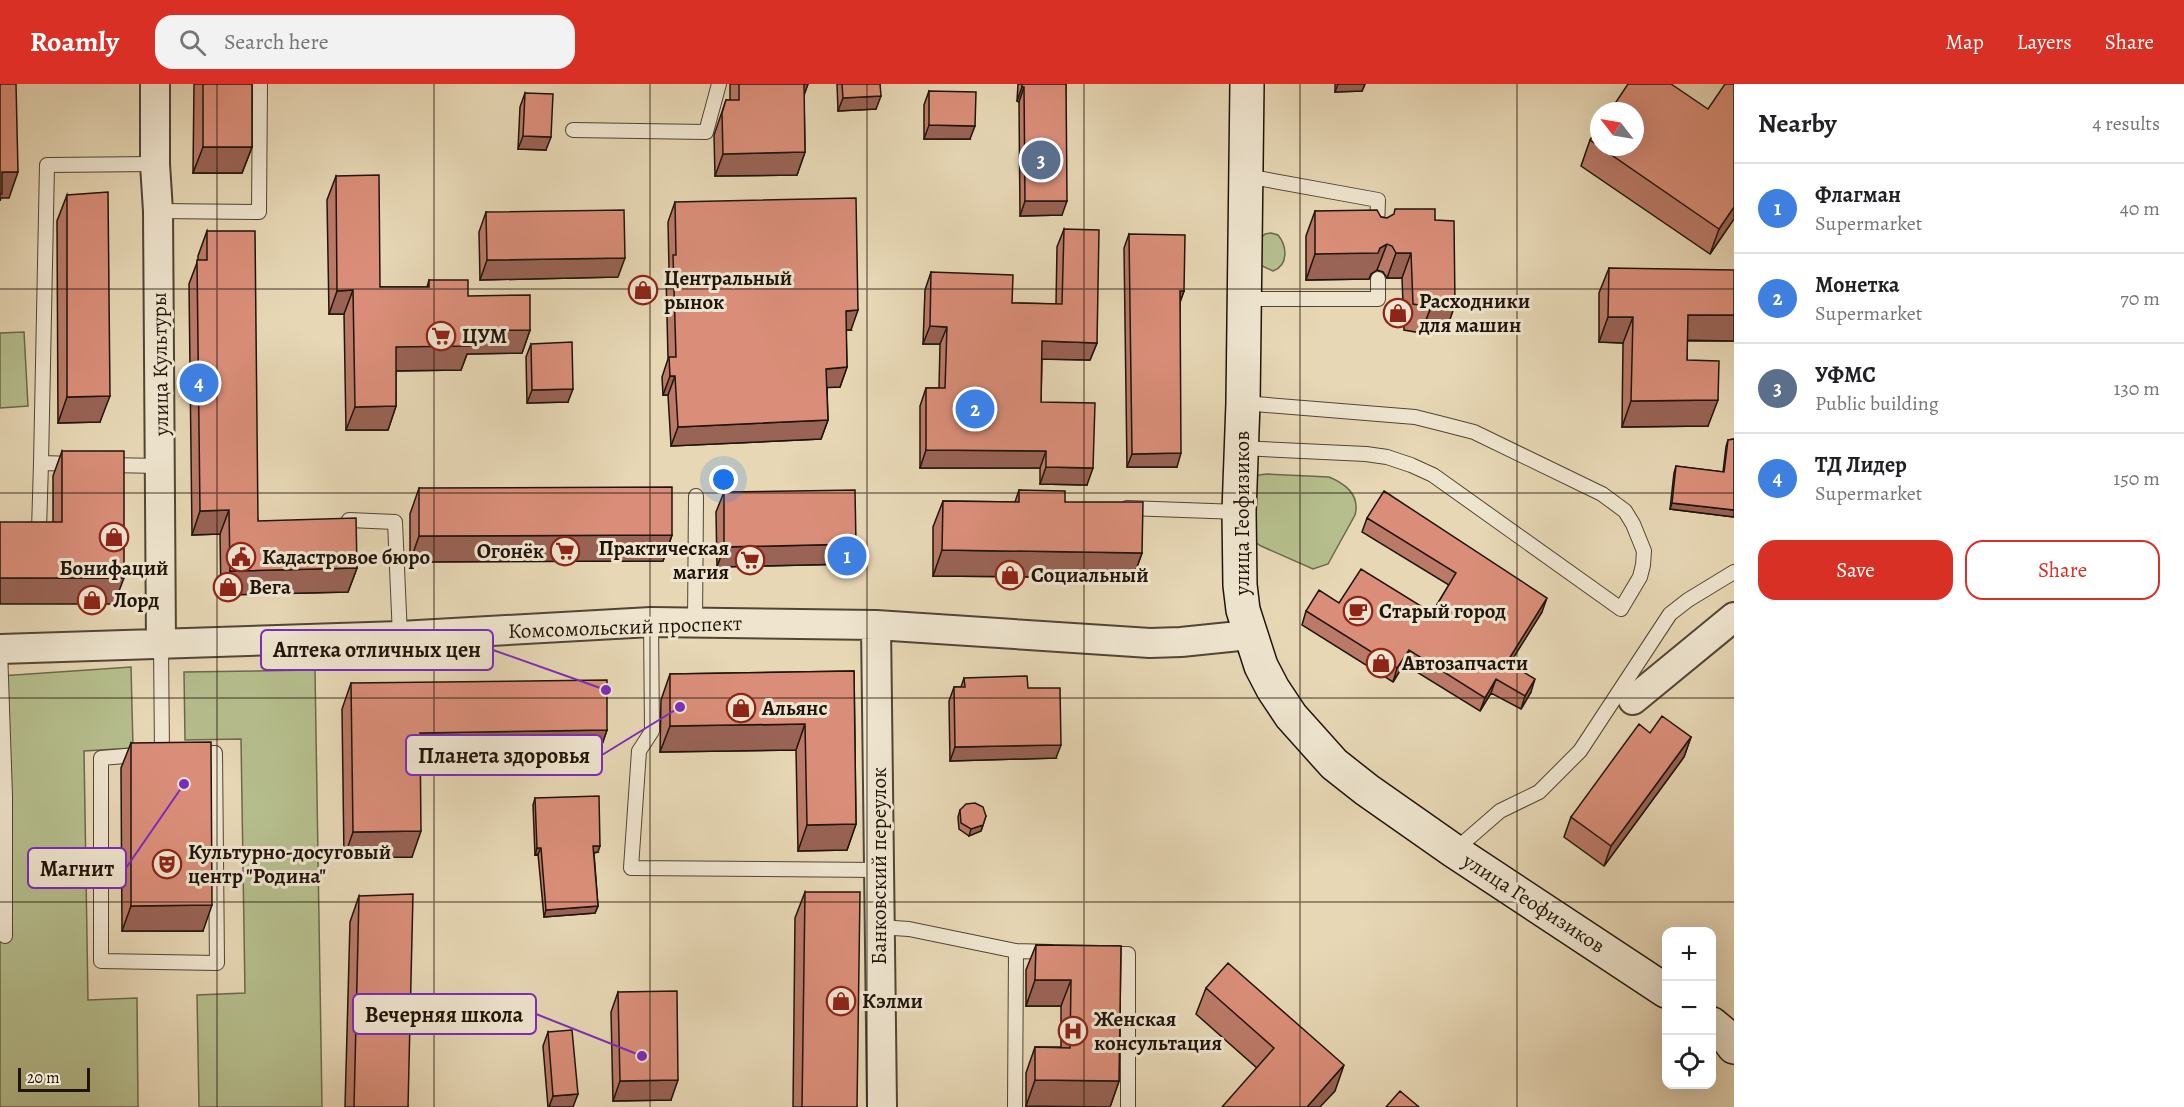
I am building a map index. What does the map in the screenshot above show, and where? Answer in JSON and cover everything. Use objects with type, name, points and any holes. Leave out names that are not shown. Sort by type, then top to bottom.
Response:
[{"type":"main road","name":"улица Геофизиков","points":[[1246,84],[1243,403],[1239,512],[1240,585],[1249,635],[1261,666],[1291,716],[1334,764],[1454,851],[1662,988]]},
{"type":"street","name":"улица Культуры","points":[[156,84],[161,644]]},
{"type":"street","points":[[1633,700],[1734,617]]},
{"type":"street","name":"Комсомольский проспект","points":[[0,649],[400,636],[651,622],[876,625],[1150,643],[1249,635]]},
{"type":"street","name":"Банковский переулок","points":[[876,625],[882,1107]]},
{"type":"lane","points":[[158,210],[259,212],[260,84]]},
{"type":"lane","points":[[573,130],[706,132],[719,84]]},
{"type":"lane","points":[[0,530],[39,530],[47,165],[155,164]]},
{"type":"lane","points":[[1246,176],[1378,200],[1377,235]]},
{"type":"lane","points":[[1243,299],[1378,299],[1378,279]]},
{"type":"lane","points":[[1241,448],[1366,454],[1411,465],[1433,476],[1621,609],[1640,577],[1644,552],[1625,511],[1582,483],[1474,432],[1415,417],[1243,403]]},
{"type":"lane","points":[[40,463],[161,466]]},
{"type":"lane","points":[[695,623],[696,495]]},
{"type":"lane","points":[[1110,508],[1239,512]]},
{"type":"lane","points":[[349,520],[395,522],[400,636]]},
{"type":"lane","points":[[1454,851],[1500,811],[1539,792],[1580,752],[1670,614],[1688,600],[1734,572]]},
{"type":"lane","points":[[651,622],[652,731],[639,751],[631,868],[879,870]]},
{"type":"lane","points":[[161,644],[162,753]]},
{"type":"lane","points":[[0,649],[5,796],[5,936]]},
{"type":"lane","points":[[162,753],[215,753],[217,963],[101,961],[101,758],[162,753]]},
{"type":"lane","points":[[879,927],[909,929],[1016,951],[1061,952]]},
{"type":"lane","points":[[1015,1107],[1016,951]]},
{"type":"lane","points":[[1095,953],[1128,954],[1128,1107]]},
{"type":"green space","points":[[1265,234],[1278,235],[1285,250],[1282,264],[1273,271],[1260,265],[1259,240]]},
{"type":"green space","points":[[24,332],[28,406],[0,408],[0,333]]},
{"type":"green space","points":[[1267,474],[1329,477],[1341,483],[1353,496],[1355,515],[1328,564],[1313,569],[1255,542],[1255,478]]},
{"type":"green space","points":[[131,667],[133,748],[84,751],[88,1000],[137,998],[138,1107],[0,1107],[0,676]]},
{"type":"green space","points":[[315,670],[322,1107],[199,1107],[197,995],[245,993],[241,739],[185,740],[184,672]]},
{"type":"building","points":[[0,84],[16,84],[18,172],[2,172],[2,194],[0,194]]},
{"type":"building","points":[[203,84],[252,84],[252,147],[203,147]]},
{"type":"building","points":[[739,84],[804,84],[805,152],[723,154],[722,113],[726,100],[739,100]]},
{"type":"building","points":[[842,84],[880,84],[881,96],[843,98]]},
{"type":"building","points":[[1022,84],[1066,84],[1067,201],[1025,201],[1024,87]]},
{"type":"building","points":[[1628,84],[1671,84],[1708,109],[1725,84],[1734,84],[1734,207],[1719,229],[1613,156],[1644,156],[1644,102],[1616,102]]},
{"type":"building","points":[[929,91],[976,92],[975,126],[929,125]]},
{"type":"building","points":[[525,93],[553,94],[551,137],[523,136]]},
{"type":"building","points":[[379,175],[380,287],[429,287],[429,280],[468,280],[468,296],[530,295],[530,330],[470,331],[470,346],[396,347],[396,406],[355,407],[353,290],[337,291],[336,176]]},
{"type":"building","points":[[108,192],[110,396],[67,397],[67,195]]},
{"type":"building","points":[[856,198],[858,310],[846,311],[847,367],[826,369],[828,420],[678,427],[675,376],[670,376],[669,357],[676,357],[673,255],[676,255],[675,202]]},
{"type":"building","points":[[1395,209],[1435,209],[1435,220],[1454,221],[1455,305],[1431,307],[1413,304],[1411,253],[1396,253],[1392,246],[1387,244],[1380,248],[1378,253],[1315,254],[1315,211],[1377,210],[1381,217],[1387,218],[1394,214]]},
{"type":"building","points":[[624,210],[625,258],[487,260],[486,212]]},
{"type":"building","points":[[1064,229],[1099,230],[1097,343],[1042,341],[1041,402],[1095,403],[1093,468],[1046,467],[1046,451],[926,450],[926,388],[945,388],[947,327],[930,326],[931,272],[1013,275],[1012,303],[1062,304]]},
{"type":"building","points":[[207,231],[255,231],[258,521],[356,518],[357,568],[230,571],[229,510],[200,511],[197,260],[207,260]]},
{"type":"building","points":[[1129,234],[1185,235],[1184,291],[1180,291],[1181,453],[1132,454]]},
{"type":"building","points":[[1609,268],[1734,270],[1734,315],[1688,315],[1687,360],[1719,361],[1718,400],[1631,401],[1633,317],[1608,317]]},
{"type":"building","points":[[572,342],[573,389],[532,390],[531,344]]},
{"type":"building","points":[[1734,439],[1734,510],[1672,503],[1676,466],[1724,472],[1728,440]]},
{"type":"building","points":[[62,451],[124,451],[124,578],[0,578],[0,522],[62,522]]},
{"type":"building","points":[[672,487],[672,535],[419,536],[419,488]]},
{"type":"building","points":[[855,490],[856,544],[724,547],[724,492]]},
{"type":"building","points":[[1019,490],[1065,491],[1065,502],[1143,502],[1142,553],[942,550],[943,501],[1019,502]]},
{"type":"building","points":[[1384,491],[1547,598],[1507,662],[1535,679],[1525,696],[1496,679],[1485,698],[1409,650],[1397,668],[1306,611],[1319,590],[1339,603],[1361,569],[1432,613],[1456,573],[1367,518]]},
{"type":"building","points":[[854,671],[856,824],[807,825],[805,724],[670,726],[670,674]]},
{"type":"building","points":[[1027,676],[1028,688],[1060,688],[1061,745],[955,747],[954,687],[965,687],[964,678]]},
{"type":"building","points":[[607,680],[607,730],[420,733],[421,831],[353,832],[351,683]]},
{"type":"building","points":[[1662,716],[1691,737],[1611,846],[1571,817],[1639,724],[1650,733]]},
{"type":"building","name":"Культурно-досуговый центр \"Родина\"","points":[[211,742],[212,905],[131,906],[131,743]]},
{"type":"building","points":[[599,796],[600,846],[593,846],[598,906],[546,910],[541,848],[537,848],[535,798]]},
{"type":"building","points":[[975,803],[983,807],[986,816],[983,825],[971,829],[961,823],[960,810],[966,804]]},
{"type":"building","points":[[805,892],[860,892],[857,1107],[802,1107]]},
{"type":"building","points":[[413,894],[408,1107],[354,1107],[359,896]]},
{"type":"building","points":[[1036,945],[1121,946],[1119,1081],[1035,1080],[1035,1047],[1070,1048],[1071,980],[1035,980]]},
{"type":"building","points":[[1228,963],[1344,1065],[1307,1107],[1222,1107],[1274,1048],[1206,988]]},
{"type":"building","points":[[677,991],[678,1080],[620,1081],[618,992]]},
{"type":"building","points":[[572,1030],[578,1094],[553,1096],[548,1032]]},
{"type":"building","points":[[1400,1091],[1419,1107],[1386,1107]]},
{"type":"place","name":"УФМС","points":[[1041,160]]},
{"type":"place","name":"Центральный рынок","points":[[643,290]]},
{"type":"place","name":"Расходники для машин","points":[[1398,313]]},
{"type":"place","name":"ЦУМ","points":[[441,336]]},
{"type":"place","name":"ТД Лидер","points":[[199,383]]},
{"type":"place","name":"Монетка","points":[[975,409]]},
{"type":"place","name":"Бонифаций","points":[[114,537]]},
{"type":"place","name":"Огонёк","points":[[565,551]]},
{"type":"place","name":"Флагман","points":[[847,556]]},
{"type":"place","name":"Кадастровое бюро","points":[[241,557]]},
{"type":"place","name":"Практическая магия","points":[[750,560]]},
{"type":"place","name":"Социальный","points":[[1010,575]]},
{"type":"place","name":"Вега","points":[[228,587]]},
{"type":"place","name":"Лорд","points":[[92,600]]},
{"type":"place","name":"Старый город","points":[[1358,611]]},
{"type":"place","name":"Автозапчасти","points":[[1381,663]]},
{"type":"place","name":"Аптека отличных цен","points":[[606,690]]},
{"type":"place","name":"Планета здоровья","points":[[680,707]]},
{"type":"place","name":"Альянс","points":[[741,708]]},
{"type":"place","name":"Магнит","points":[[184,784]]},
{"type":"place","name":"Культурно-досуговый центр \"Родина\"","points":[[167,864]]},
{"type":"place","name":"Кэлми","points":[[841,1001]]},
{"type":"place","name":"Женская консультация","points":[[1073,1031]]},
{"type":"place","name":"Вечерняя школа","points":[[642,1056]]}]
